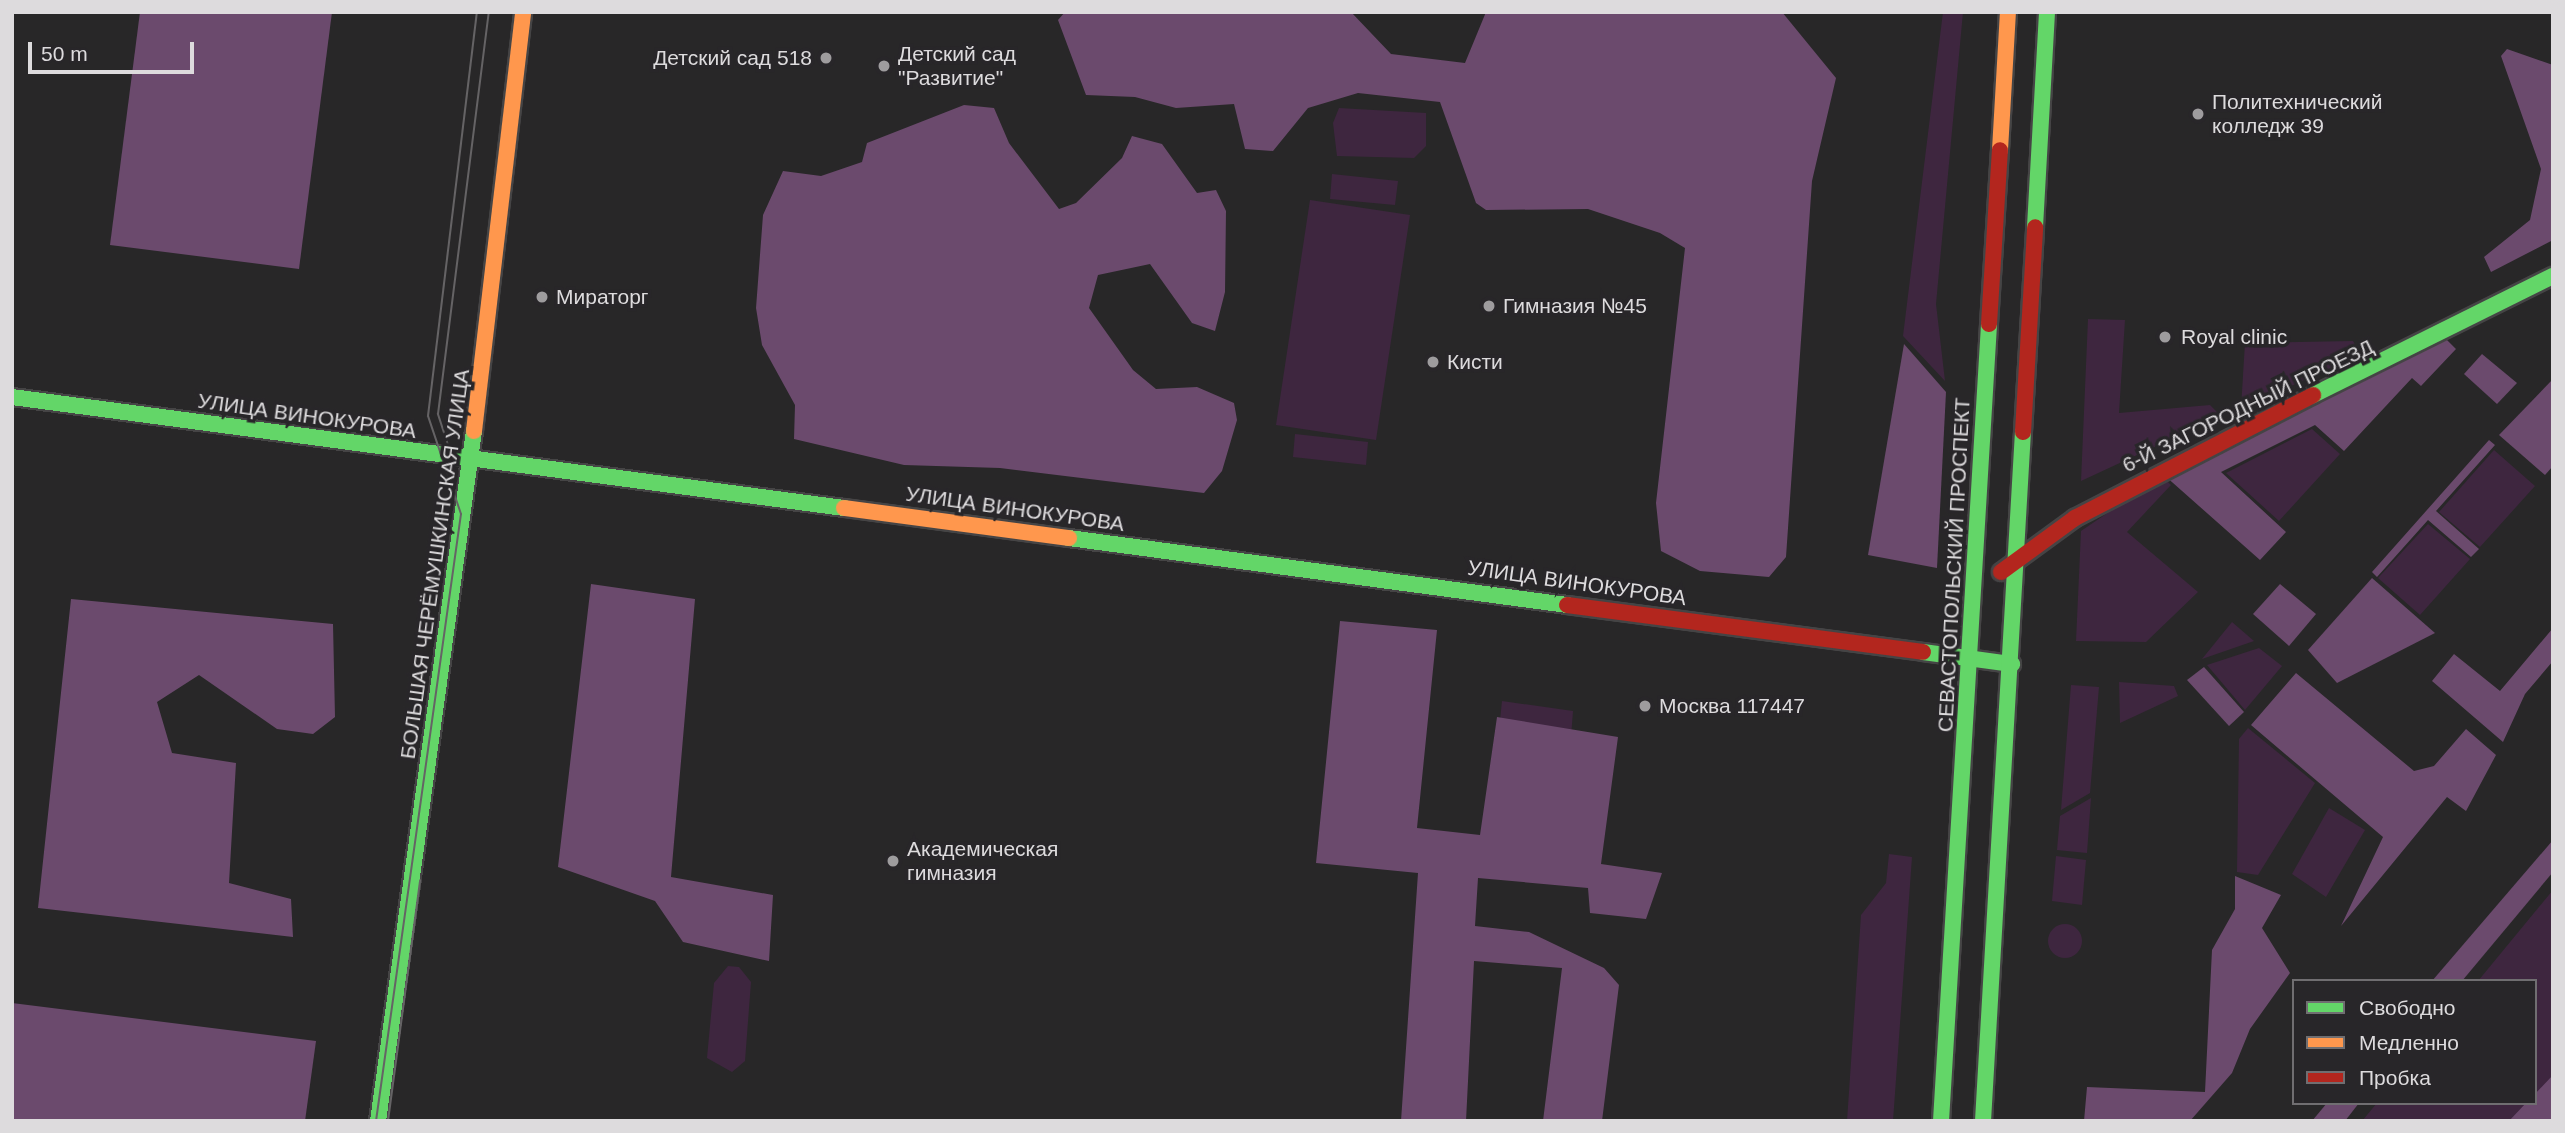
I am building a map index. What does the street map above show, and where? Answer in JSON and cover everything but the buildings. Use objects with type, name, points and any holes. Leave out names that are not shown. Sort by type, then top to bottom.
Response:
[{"type":"main road","name":"БОЛЬШАЯ ЧЕРЁМУШКИНСКАЯ УЛИЦА","points":[[378,1121],[471,459],[523,12]]},
{"type":"main road","name":"СЕВАСТОПОЛЬСКИЙ ПРОСПЕКТ","points":[[1941,1121],[2008,12]]},
{"type":"main road","points":[[1983,1121],[2012,664],[2012,563],[2047,12]]},
{"type":"main road","name":"6-Й ЗАГОРОДНЫЙ ПРОЕЗД","points":[[1973,593],[2012,563],[2150,476],[2553,276]]},
{"type":"main road","name":"УЛИЦА ВИНОКУРОВА","points":[[12,397],[2012,664]]},
{"type":"shaded area","points":[[140,12],[332,12],[299,269],[110,245]]},
{"type":"shaded area","points":[[1065,12],[1351,12],[1391,54],[1465,63],[1486,12],[1782,12],[1836,78],[1812,181],[1786,557],[1769,577],[1700,571],[1661,551],[1656,503],[1685,248],[1660,233],[1588,209],[1486,210],[1476,203],[1440,102],[1358,93],[1308,108],[1273,151],[1245,149],[1234,104],[1176,108],[1135,97],[1086,95],[1058,20]]},
{"type":"shaded area","points":[[1943,12],[1963,12],[1936,304],[1945,381],[1903,336]]},
{"type":"shaded area","points":[[2507,49],[2553,65],[2553,240],[2491,272],[2484,257],[2530,220],[2541,169],[2501,56]]},
{"type":"shaded area","points":[[964,105],[994,108],[1009,143],[1059,209],[1076,203],[1122,158],[1132,136],[1162,144],[1197,193],[1216,190],[1226,211],[1225,292],[1215,331],[1192,323],[1150,264],[1098,275],[1089,308],[1133,370],[1156,389],[1197,387],[1234,403],[1237,420],[1222,471],[1204,493],[1000,468],[904,465],[794,439],[795,405],[762,345],[756,308],[763,215],[783,171],[821,176],[862,162],[867,143]]},
{"type":"shaded area","points":[[1339,108],[1426,113],[1426,146],[1414,158],[1337,156],[1333,123]]},
{"type":"shaded area","points":[[1332,174],[1398,181],[1395,205],[1330,199]]},
{"type":"shaded area","points":[[1310,200],[1410,215],[1376,440],[1276,425]]},
{"type":"shaded area","points":[[2088,319],[2125,320],[2119,413],[2210,405],[2221,416],[2081,481]]},
{"type":"shaded area","points":[[2445,338],[2456,349],[2421,386],[2412,378],[2344,451],[2315,425],[2221,472],[2286,532],[2260,560],[2164,475]]},
{"type":"shaded area","points":[[2353,341],[2361,355],[2241,408],[2245,343]]},
{"type":"shaded area","points":[[1904,344],[1946,392],[1937,568],[1868,555]]},
{"type":"shaded area","points":[[2482,354],[2517,383],[2497,404],[2464,374]]},
{"type":"shaded area","points":[[2553,379],[2553,466],[2545,475],[2499,435]]},
{"type":"shaded area","points":[[2312,429],[2340,454],[2279,521],[2226,473]]},
{"type":"shaded area","points":[[1295,434],[1368,442],[1366,465],[1293,457]]},
{"type":"shaded area","points":[[2489,440],[2495,445],[2436,511],[2479,549],[2471,557],[2428,520],[2377,577],[2372,572]]},
{"type":"shaded area","points":[[2494,450],[2535,486],[2480,547],[2439,512]]},
{"type":"shaded area","points":[[2162,476],[2171,485],[2127,532],[2198,592],[2146,642],[2076,641],[2081,531]]},
{"type":"shaded area","points":[[2428,524],[2470,559],[2420,615],[2378,578]]},
{"type":"shaded area","points":[[2372,578],[2435,633],[2337,683],[2308,650]]},
{"type":"shaded area","points":[[591,584],[695,599],[671,877],[773,895],[769,961],[683,942],[655,901],[558,867]]},
{"type":"shaded area","points":[[2280,584],[2316,614],[2289,646],[2253,614]]},
{"type":"shaded area","points":[[71,599],[333,624],[335,717],[313,734],[277,729],[199,675],[157,702],[172,753],[236,763],[229,883],[291,899],[293,937],[38,908]]},
{"type":"shaded area","points":[[1340,621],[1437,630],[1417,828],[1480,835],[1497,717],[1618,737],[1601,864],[1662,873],[1646,919],[1590,913],[1588,888],[1478,878],[1475,926],[1529,932],[1604,968],[1619,985],[1602,1121],[1543,1121],[1562,968],[1474,961],[1466,1121],[1401,1121],[1418,873],[1316,863]]},
{"type":"shaded area","points":[[2232,622],[2254,641],[2202,659]]},
{"type":"shaded area","points":[[2553,628],[2553,661],[2525,694],[2503,742],[2432,681],[2454,654],[2500,691]]},
{"type":"shaded area","points":[[2259,648],[2282,666],[2245,710],[2207,665]]},
{"type":"shaded area","points":[[2204,667],[2244,712],[2229,726],[2187,680]]},
{"type":"shaded area","points":[[2296,673],[2414,771],[2434,766],[2466,729],[2496,755],[2466,811],[2447,797],[2341,926],[2383,837],[2251,725]]},
{"type":"shaded area","points":[[2119,682],[2174,686],[2178,696],[2120,723]]},
{"type":"shaded area","points":[[2071,685],[2099,687],[2090,793],[2061,810]]},
{"type":"shaded area","points":[[1502,701],[1573,711],[1571,737],[1499,730]]},
{"type":"shaded area","points":[[2248,728],[2315,783],[2258,875],[2237,872],[2239,739]]},
{"type":"shaded area","points":[[2091,798],[2087,853],[2057,850],[2060,816]]},
{"type":"shaded area","points":[[2329,808],[2365,830],[2326,897],[2292,874]]},
{"type":"shaded area","points":[[2553,840],[2553,872],[2464,979],[2434,979]]},
{"type":"shaded area","points":[[1889,854],[1912,857],[1893,1121],[1847,1121],[1861,915],[1886,883]]},
{"type":"shaded area","points":[[2056,856],[2086,860],[2082,905],[2052,901]]},
{"type":"shaded area","points":[[2235,876],[2281,895],[2262,928],[2290,973],[2250,1029],[2232,1073],[2190,1121],[2084,1121],[2087,1087],[2205,1092],[2212,950],[2235,909]]},
{"type":"shaded area","points":[[2553,890],[2553,1121],[2362,1121],[2375,1105],[2537,1105],[2537,979],[2480,979]]},
{"type":"shaded area","points":[[2065,924],[2077,929],[2082,941],[2077,953],[2065,958],[2053,953],[2048,941],[2053,929]]},
{"type":"shaded area","points":[[728,966],[739,967],[751,982],[745,1061],[732,1072],[707,1058],[714,983]]},
{"type":"shaded area","points":[[12,1003],[316,1041],[305,1121],[12,1121]]},
{"type":"shaded area","points":[[2553,1075],[2553,1121],[2509,1121],[2524,1105],[2537,1105],[2537,1092]]},
{"type":"shaded area","points":[[2325,1105],[2357,1105],[2345,1121],[2312,1121]]},
{"type":"tram line","points":[[376,1121],[461,514],[428,416],[477,12]]},
{"type":"tram line","points":[[448,445],[438,414],[489,12]]},
{"type":"tram line","points":[[388,1121],[420,880]]},
{"type":"traffic: fast","points":[[2035,227],[2047,12]]},
{"type":"traffic: fast","points":[[2313,395],[2553,276]]},
{"type":"traffic: fast","points":[[1941,1121],[1989,324]]},
{"type":"traffic: fast","points":[[12,397],[844,508]]},
{"type":"traffic: fast","points":[[378,1121],[474,431]]},
{"type":"traffic: fast","points":[[1983,1121],[2023,432]]},
{"type":"traffic: fast","points":[[1069,538],[1567,605]]},
{"type":"traffic: fast","points":[[1923,652],[2012,664]]},
{"type":"traffic: slow","points":[[474,431],[523,12]]},
{"type":"traffic: slow","points":[[2000,150],[2008,12]]},
{"type":"traffic: slow","points":[[844,508],[1069,538]]},
{"type":"traffic: jam","points":[[1989,324],[2000,150]]},
{"type":"traffic: jam","points":[[2023,432],[2035,227]]},
{"type":"traffic: jam","points":[[2001,572],[2075,518],[2313,395]]},
{"type":"traffic: jam","points":[[1567,605],[1923,652]]},
{"type":"place","name":"Детский сад 518","points":[[826,58]]},
{"type":"place","name":"Детский сад \"Развитие\"","points":[[884,66]]},
{"type":"place","name":"Политехнический колледж 39","points":[[2198,114]]},
{"type":"place","name":"Мираторг","points":[[542,297]]},
{"type":"place","name":"Гимназия №45","points":[[1489,306]]},
{"type":"place","name":"Royal clinic","points":[[2165,337]]},
{"type":"place","name":"Кисти","points":[[1433,362]]},
{"type":"place","name":"Москва 117447","points":[[1645,706]]},
{"type":"place","name":"Академическая гимназия","points":[[893,861]]}]
